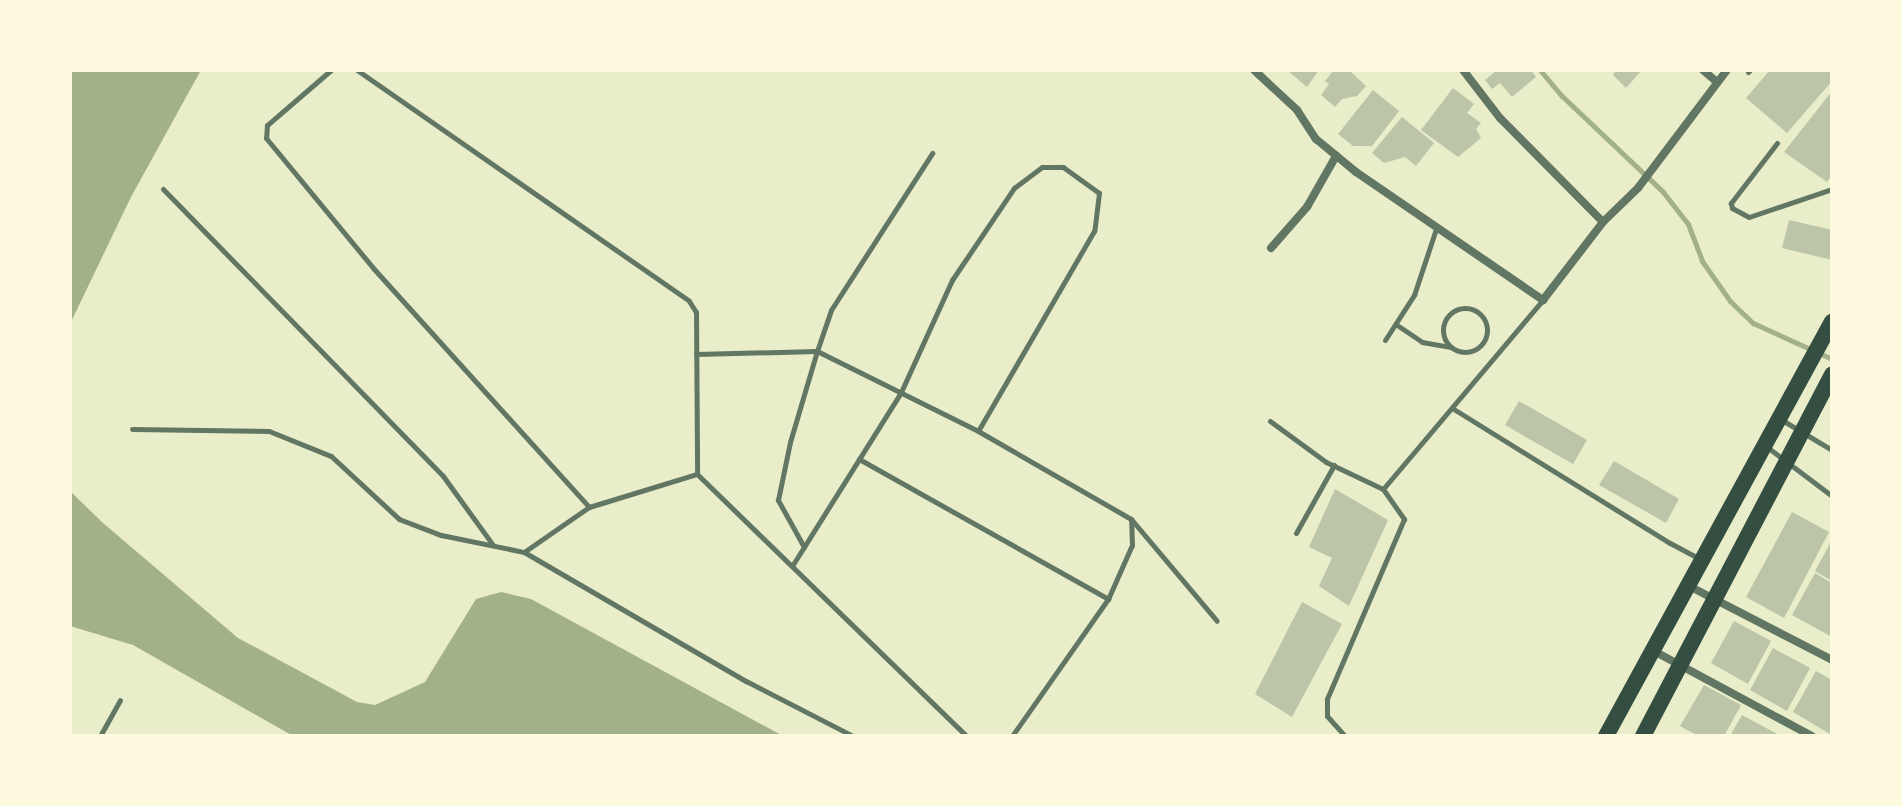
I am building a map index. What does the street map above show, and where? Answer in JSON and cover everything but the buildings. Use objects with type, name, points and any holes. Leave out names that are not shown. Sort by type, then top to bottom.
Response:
[{"type":"main road","points":[[1606,736],[1762,445],[1832,322]]},
{"type":"main road","points":[[1643,736],[1832,375]]},
{"type":"street","points":[[1254,70],[1297,110],[1316,139],[1336,156],[1436,229],[1543,300],[1603,222],[1638,188],[1727,70]]},
{"type":"street","points":[[1463,70],[1500,118],[1603,222]]},
{"type":"street","points":[[1703,70],[1717,82]]},
{"type":"street","points":[[1271,248],[1307,207],[1336,156]]},
{"type":"street","points":[[1686,585],[1832,660]]},
{"type":"street","points":[[1652,650],[1812,736]]},
{"type":"lane","points":[[331,70],[267,125],[266,138],[374,269],[589,507]]},
{"type":"lane","points":[[357,70],[680,292],[696,312],[697,474],[966,736]]},
{"type":"lane","points":[[1777,143],[1731,203],[1732,208],[1747,217],[1832,189]]},
{"type":"lane","points":[[804,548],[778,500],[790,442],[817,351],[831,310],[932,153]]},
{"type":"lane","points":[[792,566],[901,392],[952,280],[1014,188],[1042,167],[1063,167],[1099,193],[1094,231],[978,431]]},
{"type":"lane","points":[[163,189],[443,476],[494,545]]},
{"type":"lane","points":[[1385,340],[1414,295],[1436,229]]},
{"type":"lane","points":[[1383,489],[1543,300]]},
{"type":"lane","points":[[1397,325],[1422,342],[1468,352],[1483,343],[1487,327],[1479,312],[1462,308],[1448,316],[1443,332],[1451,347]]},
{"type":"lane","points":[[696,354],[817,351],[978,431],[1131,519],[1217,621]]},
{"type":"lane","points":[[1452,408],[1700,559]]},
{"type":"lane","points":[[1778,417],[1832,450]]},
{"type":"lane","points":[[1270,421],[1334,465],[1383,489],[1404,519],[1327,699],[1327,716],[1344,736]]},
{"type":"lane","points":[[132,429],[269,431],[331,456],[399,519],[441,535],[524,552],[733,674],[853,736]]},
{"type":"lane","points":[[1762,445],[1832,496]]},
{"type":"lane","points":[[859,459],[1108,599]]},
{"type":"lane","points":[[1296,533],[1334,465]]},
{"type":"lane","points":[[524,552],[589,507],[697,474]]},
{"type":"lane","points":[[1012,736],[1108,599],[1132,545],[1131,519]]},
{"type":"lane","points":[[100,736],[120,700]]},
{"type":"shaded area","points":[[70,70],[201,70],[131,197],[70,324]]},
{"type":"shaded area","points":[[70,491],[238,638],[357,702],[375,705],[425,682],[476,599],[501,592],[531,599],[783,736],[293,736],[133,645],[70,626]]},
{"type":"waterway","points":[[1540,70],[1562,96],[1663,192],[1688,224],[1702,261],[1730,301],[1753,323],[1832,359]]}]
